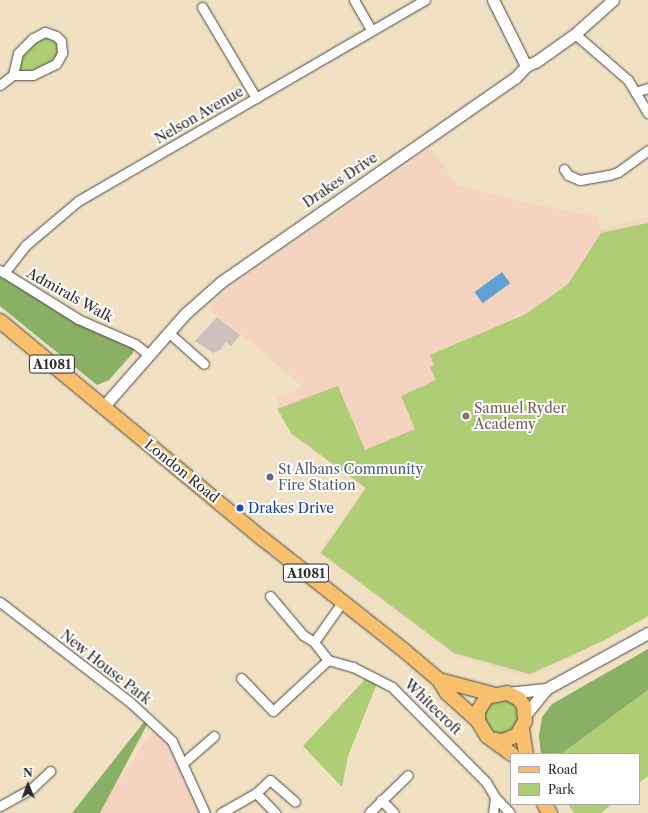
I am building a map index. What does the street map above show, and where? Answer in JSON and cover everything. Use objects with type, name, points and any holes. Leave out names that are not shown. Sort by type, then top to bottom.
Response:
[{"type":"main road","name":"London Road","points":[[0,321],[262,539],[343,601],[439,680],[447,693],[478,721],[487,736],[495,740],[511,753]]},
{"type":"main road","name":"London Road","points":[[439,680],[492,694],[507,693]]},
{"type":"main road","points":[[507,693],[519,699],[526,714],[522,729],[526,753]]},
{"type":"main road","points":[[478,721],[482,702],[492,694]]},
{"type":"main road","points":[[495,740],[510,739],[522,729]]},
{"type":"street","points":[[354,0],[371,30]]},
{"type":"street","name":"Nelson Avenue","points":[[2,272],[26,245],[78,201],[425,0]]},
{"type":"street","points":[[493,0],[526,66]]},
{"type":"street","name":"Drakes Drive","points":[[104,407],[148,354],[186,313],[260,253],[515,78],[526,66],[537,61],[575,34],[613,0]]},
{"type":"street","points":[[202,7],[256,98]]},
{"type":"street","points":[[0,85],[13,75],[33,75],[56,64],[62,53],[61,41],[56,36],[45,32],[33,38],[18,54],[13,75]]},
{"type":"street","points":[[575,34],[592,52],[612,65],[635,92],[648,113]]},
{"type":"street","points":[[635,92],[648,88]]},
{"type":"street","points":[[564,170],[568,175],[580,180],[609,175],[618,172],[648,150]]},
{"type":"street","name":"Admirals Walk","points":[[2,272],[78,318],[135,344],[148,354]]},
{"type":"street","points":[[168,332],[204,364]]},
{"type":"street","points":[[241,678],[273,711],[328,660],[314,642],[303,635],[270,596]]},
{"type":"street","points":[[314,642],[343,601]]},
{"type":"street","name":"New House Park","points":[[0,602],[131,703],[172,741],[205,813]]},
{"type":"street","points":[[507,693],[546,688],[648,633]]},
{"type":"street","name":"Whitecroft","points":[[328,660],[353,667],[392,687],[486,782],[495,797]]},
{"type":"street","points":[[526,714],[546,688]]},
{"type":"street","points":[[183,763],[214,736]]},
{"type":"street","points":[[1,803],[18,798],[50,771]]},
{"type":"street","points":[[369,813],[408,774]]},
{"type":"street","points":[[221,813],[256,793],[270,780],[296,802]]},
{"type":"street","points":[[256,793],[275,813]]},
{"type":"street","points":[[493,813],[495,797]]},
{"type":"street","points":[[495,797],[510,813]]},
{"type":"street","points":[[381,800],[394,813]]},
{"type":"shaded area","name":"Samuel Ryder Academy","points":[[431,148],[457,185],[513,200],[598,217],[601,230],[648,217],[648,617],[606,640],[530,677],[454,655],[319,553],[364,488],[290,434],[277,398],[303,387],[241,334],[207,308],[234,284]]},
{"type":"shaded area","points":[[217,317],[240,335],[231,346],[226,342],[220,350],[213,353],[195,341]]},
{"type":"shaded area","points":[[155,727],[180,763],[200,813],[102,813],[100,810]]},
{"type":"green space","points":[[44,36],[56,41],[59,53],[53,61],[36,70],[21,71],[18,68],[23,53],[33,42]]},
{"type":"green space","name":"Samuel Ryder Academy","points":[[648,223],[648,616],[605,640],[530,674],[454,653],[321,553],[366,488],[292,434],[277,409],[338,386],[365,450],[415,429],[401,396],[436,380],[430,367],[434,365],[430,355],[526,314],[568,284],[601,233]]},
{"type":"green space","points":[[0,277],[84,325],[134,347],[133,353],[109,380],[97,385],[0,306]]},
{"type":"green space","points":[[648,649],[648,690],[562,753],[541,753],[539,736],[542,717],[552,704]]},
{"type":"green space","points":[[369,675],[378,681],[348,756],[342,787],[303,746]]},
{"type":"green space","points":[[648,690],[648,776],[640,782],[640,753],[562,753]]},
{"type":"green space","points":[[499,700],[505,700],[509,701],[516,707],[519,717],[518,724],[512,731],[505,734],[499,734],[495,733],[488,727],[485,720],[485,714],[486,710],[492,703]]},
{"type":"green space","points":[[149,721],[100,813],[72,813],[144,722]]},
{"type":"green space","points":[[569,805],[611,805],[601,813],[574,813]]},
{"type":"water","points":[[502,272],[510,283],[483,303],[474,292]]},
{"type":"place","name":"Samuel Ryder Academy","points":[[466,416]]},
{"type":"place","name":"St Albans Community Fire Station","points":[[270,477]]},
{"type":"place","name":"Drakes Drive","points":[[240,508]]}]
